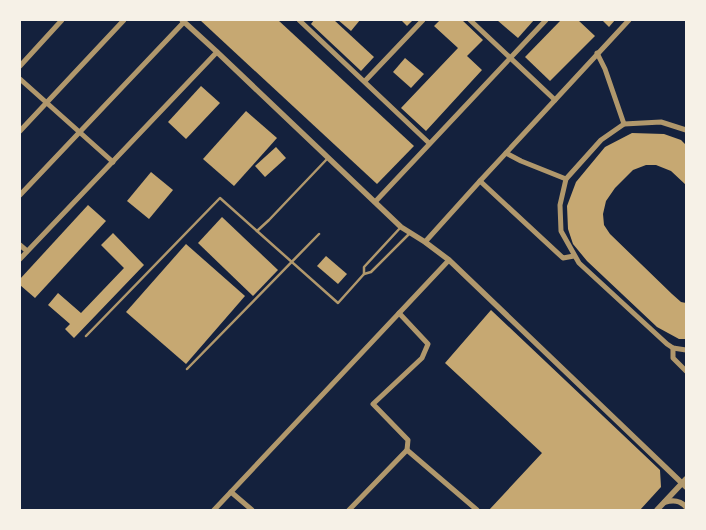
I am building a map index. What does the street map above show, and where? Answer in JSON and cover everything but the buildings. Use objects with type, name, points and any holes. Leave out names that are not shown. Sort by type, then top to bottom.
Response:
[{"type":"street","points":[[20,66],[62,20]]},
{"type":"street","points":[[20,131],[124,20]]},
{"type":"street","points":[[301,20],[429,143]]},
{"type":"street","points":[[365,81],[423,20]]},
{"type":"street","points":[[470,20],[555,100]]},
{"type":"street","points":[[375,202],[546,20]]},
{"type":"street","points":[[425,242],[629,20]]},
{"type":"street","points":[[20,195],[183,21],[402,227],[449,260],[685,483],[657,510]]},
{"type":"street","points":[[20,259],[217,52]]},
{"type":"street","points":[[598,53],[606,69],[624,124]]},
{"type":"street","points":[[20,78],[113,162]]},
{"type":"street","points":[[686,130],[661,122],[624,124],[601,140],[566,179],[560,205],[561,231],[579,263],[667,344],[674,348],[686,350]]},
{"type":"street","points":[[506,153],[566,179]]},
{"type":"street","points":[[480,181],[563,258],[574,256]]},
{"type":"street","points":[[20,245],[27,251]]},
{"type":"street","points":[[214,510],[449,260]]},
{"type":"street","points":[[349,510],[407,450],[408,440],[373,404],[422,358],[428,344],[399,313]]},
{"type":"street","points":[[674,348],[673,358],[686,371]]},
{"type":"street","points":[[407,450],[477,510]]},
{"type":"street","points":[[231,492],[252,510]]},
{"type":"street","points":[[665,502],[673,500],[686,507]]},
{"type":"lane","points":[[257,231],[328,158]]},
{"type":"lane","points":[[86,336],[220,198],[338,303],[364,274],[371,272],[410,232]]},
{"type":"lane","points":[[364,274],[364,267],[402,227]]},
{"type":"lane","points":[[187,369],[319,234]]}]
